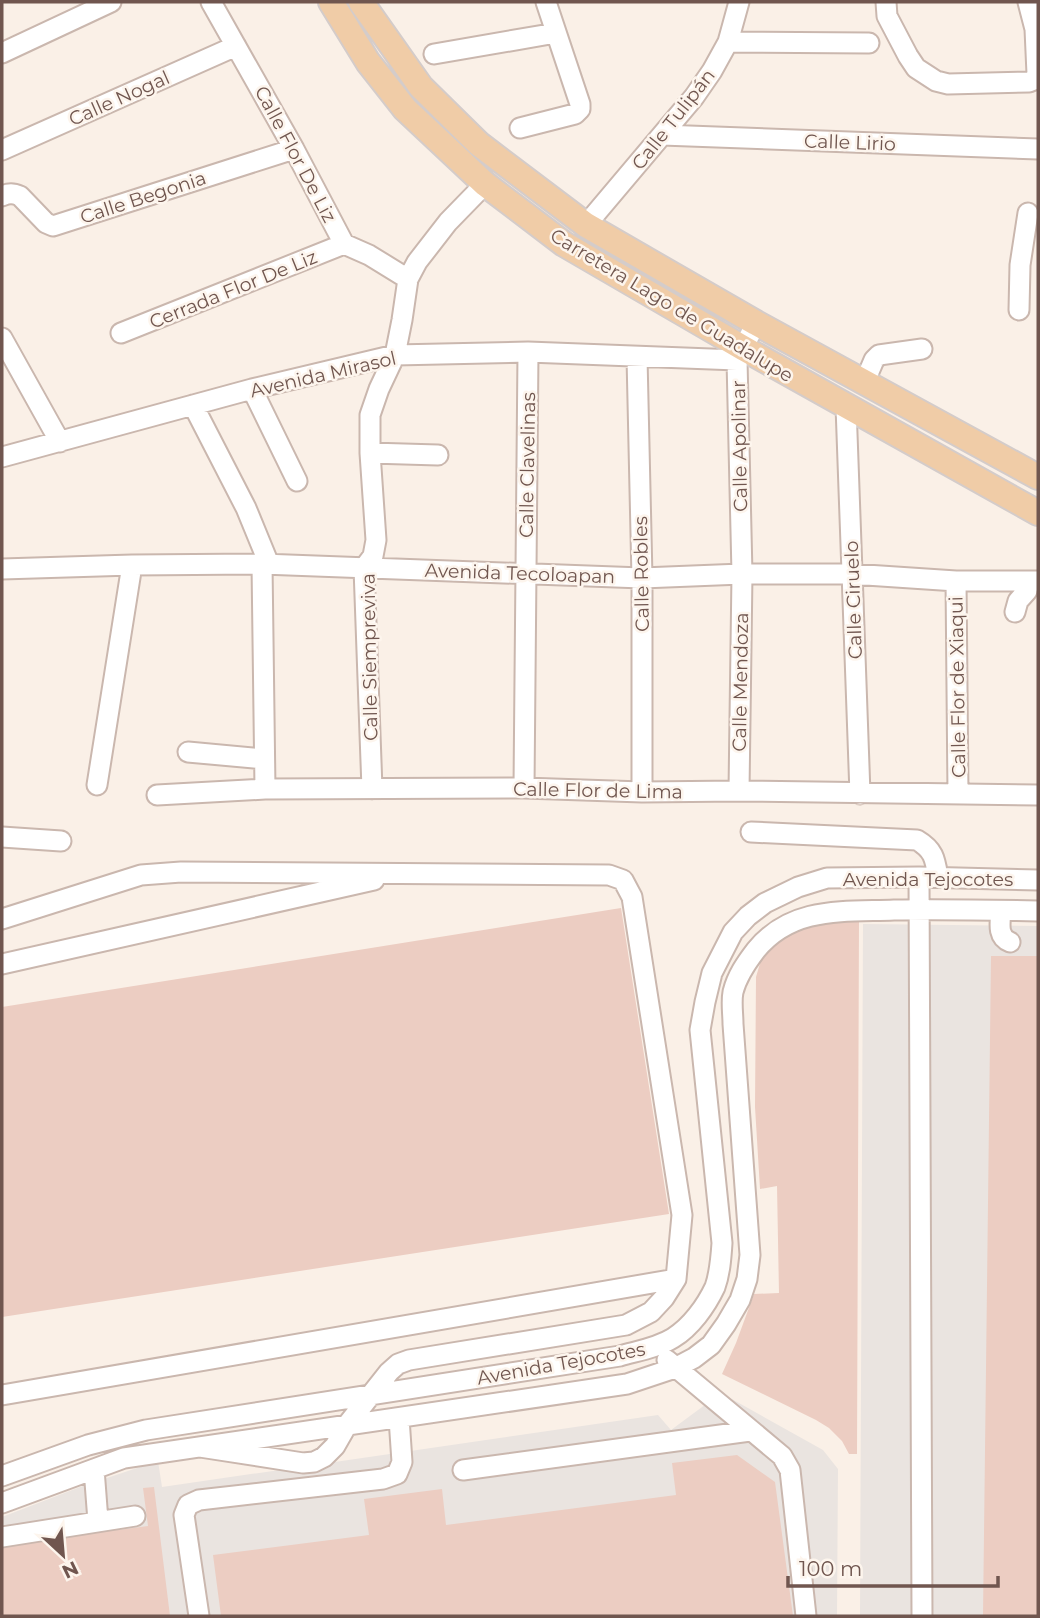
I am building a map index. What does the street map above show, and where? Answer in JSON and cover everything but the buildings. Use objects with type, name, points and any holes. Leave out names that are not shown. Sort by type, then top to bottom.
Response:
[{"type":"main road","name":"Carretera Lago de Guadalupe","points":[[331,2],[368,62],[405,109],[485,184],[564,244],[740,354],[846,406],[1038,513]]},
{"type":"main road","name":"Carretera Lago de Guadalupe","points":[[361,2],[421,87],[479,144],[586,225],[756,323],[1038,477]]},
{"type":"street","points":[[2,53],[111,2]]},
{"type":"street","name":"Calle Flor De Liz","points":[[214,2],[344,244],[369,255],[408,279]]},
{"type":"street","points":[[520,128],[575,114],[580,109],[546,2]]},
{"type":"street","name":"Calle Tulipán","points":[[586,225],[706,80],[728,42],[739,2]]},
{"type":"street","points":[[886,2],[887,16],[916,68],[936,81],[948,84],[1034,80],[1037,74],[1035,29],[1027,2]]},
{"type":"street","points":[[435,54],[556,33]]},
{"type":"street","points":[[728,42],[869,43]]},
{"type":"street","name":"Calle Nogal","points":[[2,149],[236,46]]},
{"type":"street","name":"Calle Lirio","points":[[662,135],[1038,149]]},
{"type":"street","name":"Calle Begonia","points":[[2,196],[20,196],[46,223],[53,226],[294,149]]},
{"type":"street","name":"Calle Siempreviva","points":[[372,789],[364,568],[373,556],[376,540],[370,415],[395,355],[408,279],[417,262],[448,222],[485,184]]},
{"type":"street","points":[[1019,310],[1030,266],[1028,213]]},
{"type":"street","name":"Cerrada Flor De Liz","points":[[121,333],[344,244]]},
{"type":"street","name":"Calle Apolinar","points":[[742,574],[740,354],[756,323]]},
{"type":"street","points":[[2,338],[60,442]]},
{"type":"street","points":[[865,382],[874,360],[879,355],[922,349]]},
{"type":"street","name":"Avenida Mirasol","points":[[2,457],[252,389],[395,355],[528,352],[638,357],[740,354]]},
{"type":"street","name":"Calle Clavelinas","points":[[524,788],[528,352]]},
{"type":"street","name":"Calle Robles","points":[[638,357],[642,792]]},
{"type":"street","points":[[252,389],[297,481]]},
{"type":"street","points":[[193,405],[246,508],[265,564],[265,789]]},
{"type":"street","name":"Calle Ciruelo","points":[[846,406],[860,794]]},
{"type":"street","points":[[370,453],[438,455]]},
{"type":"street","name":"Avenida Tecoloapan","points":[[2,569],[265,564],[642,578],[742,574],[851,575],[1033,588]]},
{"type":"street","points":[[97,785],[132,565]]},
{"type":"street","name":"Calle Mendoza","points":[[739,791],[742,574]]},
{"type":"street","name":"Calle Flor de Xiaqui","points":[[956,581],[958,794]]},
{"type":"street","points":[[1015,612],[1018,601],[1033,588]]},
{"type":"street","points":[[188,751],[264,759]]},
{"type":"street","name":"Calle Flor de Lima","points":[[158,795],[265,789],[524,788],[642,792],[1038,795]]},
{"type":"street","points":[[751,832],[917,840],[928,846],[935,859],[920,910],[922,1616]]},
{"type":"street","points":[[2,837],[61,841]]},
{"type":"street","points":[[2,919],[141,875],[181,872],[608,875],[622,880],[632,897],[682,1215],[676,1279],[664,1298],[651,1312],[626,1325],[398,1364],[389,1371],[347,1425],[335,1446],[314,1462],[303,1463],[200,1447]]},
{"type":"street","points":[[2,964],[406,873]]},
{"type":"street","name":"Avenida Tejocotes","points":[[2,1476],[88,1445],[146,1430],[620,1356],[654,1347],[673,1338],[690,1325],[703,1307],[715,1286],[720,1265],[722,1243],[700,1030],[712,972],[733,932],[765,903],[798,887],[827,878],[1038,880]]},
{"type":"street","points":[[1001,911],[1001,935],[1003,940],[1010,942]]},
{"type":"street","name":"Avenida Tejocotes","points":[[2,1503],[124,1458],[627,1384],[675,1368],[694,1358],[711,1345],[740,1300],[747,1279],[750,1255],[733,1024],[733,993],[743,967],[775,930],[794,921],[827,912],[1038,911]]},
{"type":"street","points":[[2,1395],[676,1279]]},
{"type":"street","points":[[654,1347],[675,1368],[782,1456],[790,1470],[806,1616]]},
{"type":"street","points":[[198,1616],[184,1515],[188,1504],[199,1500],[383,1479],[397,1474],[402,1462],[399,1418]]},
{"type":"street","points":[[463,1470],[750,1430]]},
{"type":"street","points":[[94,1469],[99,1521]]},
{"type":"street","points":[[2,1537],[135,1516]]},
{"type":"shaded area","points":[[863,924],[1038,926],[1038,1616],[860,1616]]},
{"type":"shaded area","points":[[721,1393],[823,1450],[838,1469],[837,1616],[2,1616],[2,1517],[158,1461],[162,1487],[658,1415],[671,1430]]}]
